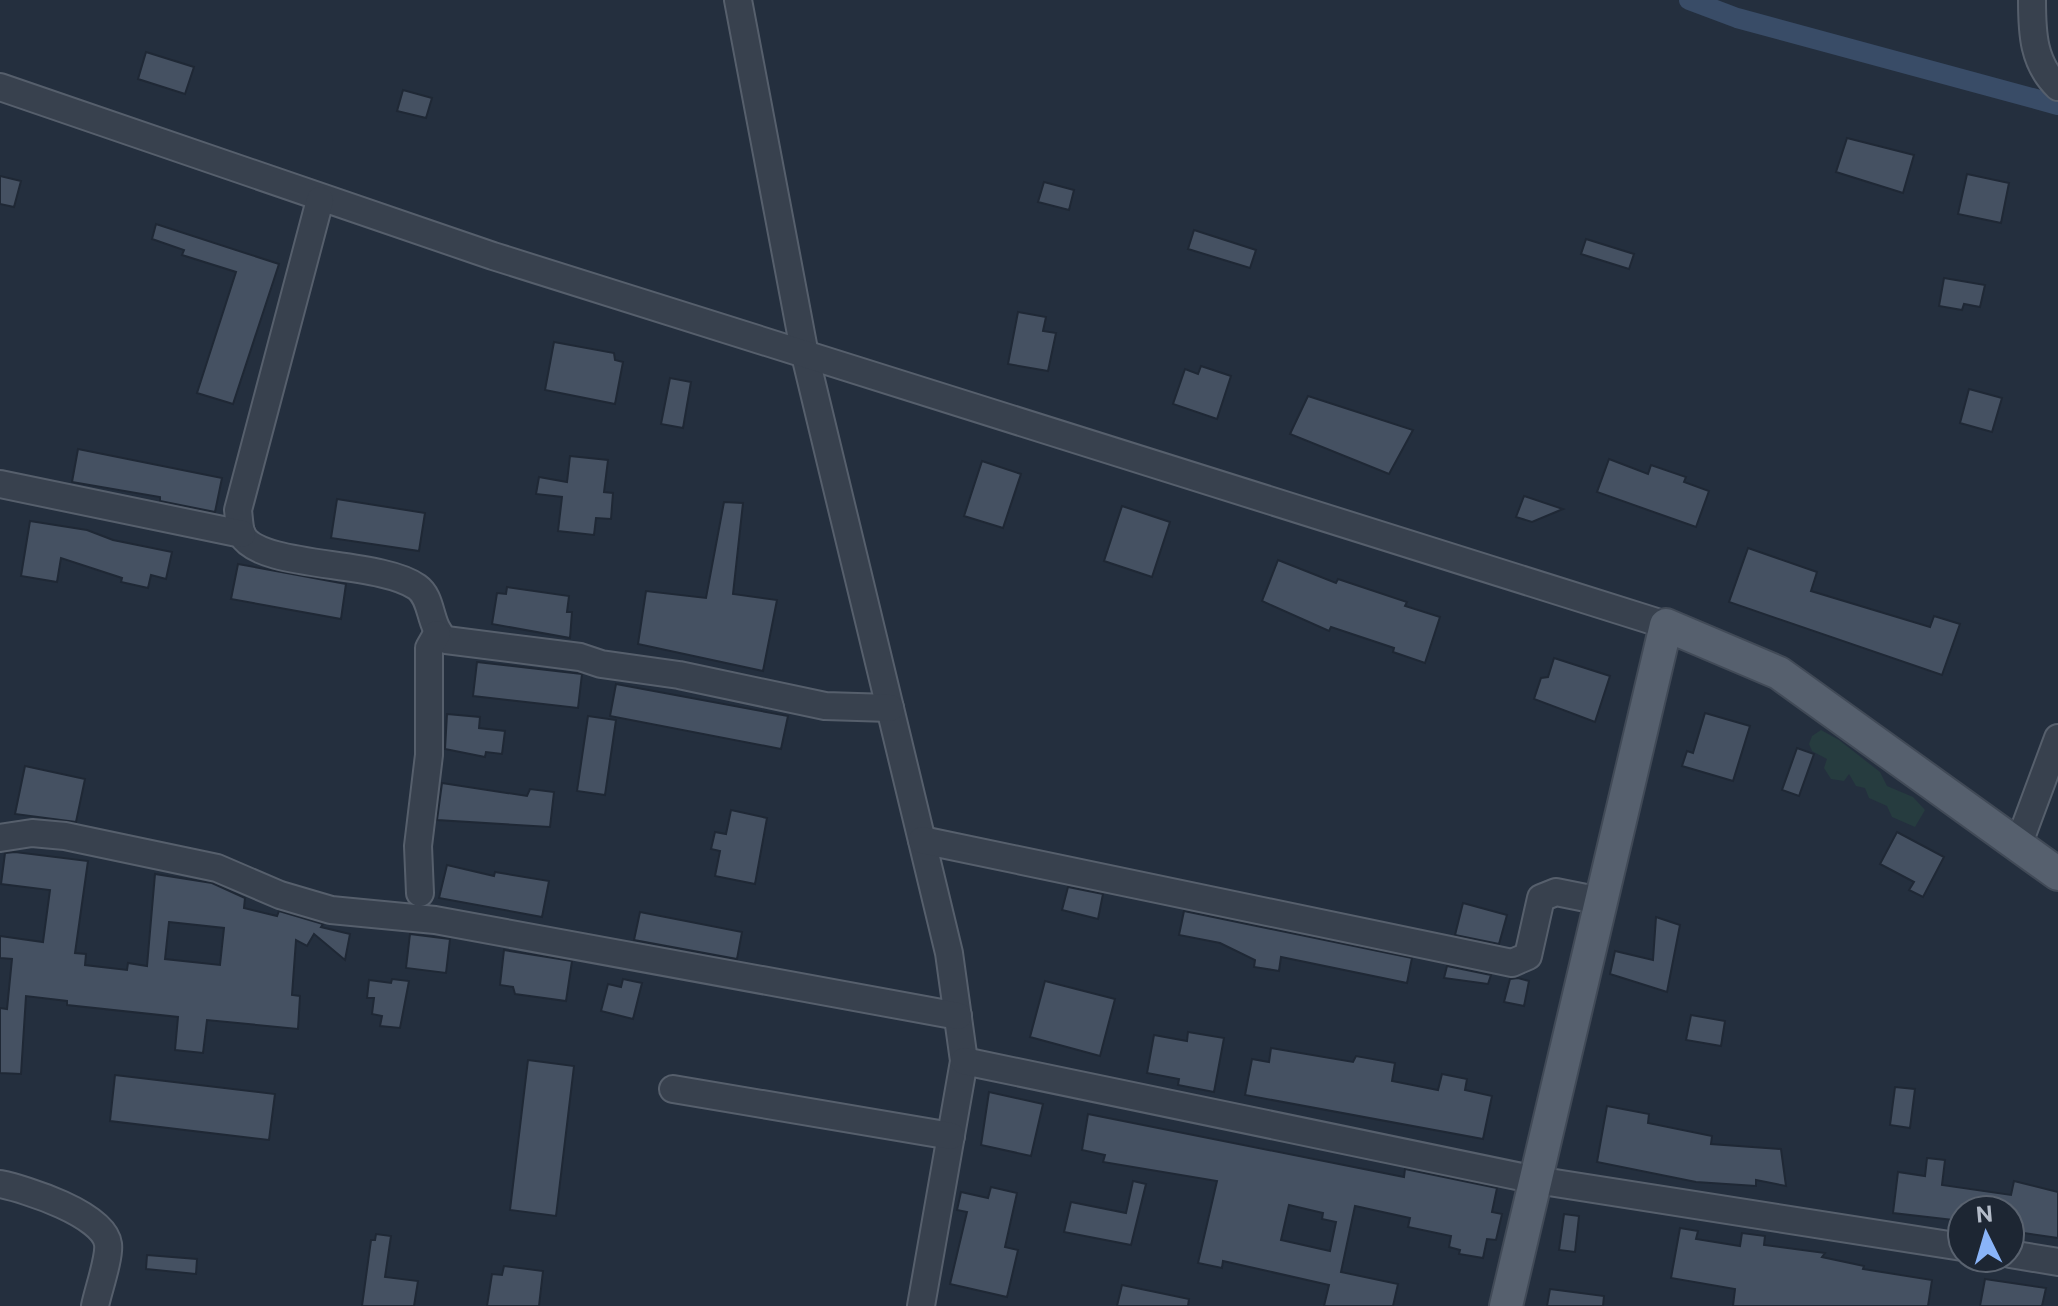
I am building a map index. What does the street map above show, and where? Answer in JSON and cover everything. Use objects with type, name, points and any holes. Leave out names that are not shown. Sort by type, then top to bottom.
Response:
[{"type":"main road","points":[[1506,1306],[1666,625],[1779,673],[2058,874]]},
{"type":"street","points":[[738,0],[805,355],[949,953],[964,1061],[926,1305]]},
{"type":"street","points":[[2032,0],[2033,45],[2048,78],[2058,87]]},
{"type":"street","points":[[0,87],[320,200],[1666,625]]},
{"type":"street","points":[[320,200],[238,510],[242,534],[255,548],[275,556],[364,569],[418,587],[428,602],[437,634],[446,640],[580,657],[601,664],[679,675],[825,706],[890,708]]},
{"type":"street","points":[[0,484],[242,534]]},
{"type":"street","points":[[420,893],[418,846],[429,755],[429,648],[437,634]]},
{"type":"street","points":[[2019,843],[2058,738]]},
{"type":"street","points":[[0,838],[32,833],[65,836],[217,868],[280,895],[331,910],[435,920],[958,1016]]},
{"type":"street","points":[[922,840],[1512,963],[1528,956],[1541,898],[1556,892],[1601,901]]},
{"type":"street","points":[[964,1061],[1536,1180],[1946,1244]]},
{"type":"street","points":[[673,1089],[951,1136]]},
{"type":"street","points":[[0,1184],[65,1206],[101,1229],[108,1244],[95,1306]]},
{"type":"street","points":[[2026,1257],[2058,1262]]},
{"type":"green space","points":[[1821,730],[1880,772],[1887,786],[1913,797],[1925,810],[1915,827],[1892,817],[1887,806],[1869,798],[1865,788],[1856,786],[1849,774],[1844,781],[1831,779],[1824,768],[1827,759],[1812,751],[1809,744],[1812,736]]},
{"type":"building","points":[[146,52],[194,67],[185,94],[138,79]]},
{"type":"building","points":[[403,90],[432,98],[426,118],[397,111]]},
{"type":"building","points":[[1847,138],[1914,155],[1903,193],[1836,172]]},
{"type":"building","points":[[1967,174],[2009,183],[2001,223],[1958,214]]},
{"type":"building","points":[[0,176],[21,181],[14,207],[0,204]]},
{"type":"building","points":[[1044,182],[1074,190],[1069,210],[1038,202]]},
{"type":"building","points":[[156,224],[279,264],[233,404],[197,393],[236,272],[182,255],[184,250],[152,239]]},
{"type":"building","points":[[1194,230],[1256,250],[1250,268],[1188,249]]},
{"type":"building","points":[[1586,239],[1634,254],[1629,269],[1581,254]]},
{"type":"building","points":[[1944,278],[1985,285],[1980,307],[1964,304],[1962,310],[1939,306]]},
{"type":"building","points":[[1018,312],[1046,317],[1043,331],[1056,333],[1048,371],[1008,364]]},
{"type":"building","points":[[554,342],[614,353],[615,360],[623,362],[615,404],[545,390]]},
{"type":"building","points":[[1201,366],[1231,376],[1217,419],[1173,404],[1185,369],[1198,374]]},
{"type":"building","points":[[670,378],[691,382],[683,428],[661,424]]},
{"type":"building","points":[[1969,389],[2002,398],[1992,432],[1960,423]]},
{"type":"building","points":[[1308,396],[1413,430],[1389,474],[1290,434]]},
{"type":"building","points":[[78,449],[222,478],[215,512],[160,501],[160,497],[72,482]]},
{"type":"building","points":[[570,456],[608,460],[604,492],[613,493],[611,519],[596,518],[594,535],[558,531],[562,497],[536,494],[539,477],[567,482]]},
{"type":"building","points":[[1609,459],[1648,474],[1651,465],[1686,477],[1684,482],[1709,491],[1696,527],[1597,492]]},
{"type":"building","points":[[982,461],[1021,474],[1003,528],[964,516]]},
{"type":"building","points":[[1524,496],[1563,509],[1532,522],[1516,517]]},
{"type":"building","points":[[337,499],[425,513],[419,551],[331,538]]},
{"type":"building","points":[[724,502],[743,503],[733,594],[777,600],[763,671],[638,644],[646,591],[706,598]]},
{"type":"building","points":[[1122,506],[1170,522],[1152,577],[1104,561]]},
{"type":"building","points":[[30,521],[87,530],[113,540],[172,552],[166,579],[151,575],[148,588],[121,582],[122,578],[61,558],[57,582],[21,576]]},
{"type":"building","points":[[1748,548],[1817,572],[1811,591],[1930,627],[1934,616],[1960,624],[1942,675],[1729,602]]},
{"type":"building","points":[[1278,560],[1336,583],[1338,579],[1407,602],[1405,606],[1440,617],[1425,663],[1393,652],[1394,648],[1331,627],[1329,631],[1262,601]]},
{"type":"building","points":[[238,564],[346,584],[341,619],[231,599]]},
{"type":"building","points":[[507,587],[569,596],[567,612],[572,612],[570,638],[492,624],[497,593],[506,594]]},
{"type":"building","points":[[1554,658],[1610,676],[1595,722],[1534,699],[1541,678],[1548,677]]},
{"type":"building","points":[[477,662],[582,674],[578,708],[473,696]]},
{"type":"building","points":[[616,684],[788,716],[781,749],[610,716]]},
{"type":"building","points":[[1705,713],[1750,726],[1733,781],[1682,766],[1687,751],[1693,753]]},
{"type":"building","points":[[447,714],[480,717],[479,728],[505,731],[502,754],[486,752],[485,757],[445,749]]},
{"type":"building","points":[[588,716],[616,720],[605,795],[577,791]]},
{"type":"building","points":[[1797,748],[1814,754],[1799,796],[1782,790]]},
{"type":"building","points":[[25,766],[85,779],[76,822],[15,814]]},
{"type":"building","points":[[442,783],[527,796],[530,789],[554,792],[550,827],[437,820]]},
{"type":"building","points":[[731,810],[767,818],[755,884],[715,876],[720,851],[711,849],[715,832],[726,834]]},
{"type":"building","points":[[1897,832],[1944,857],[1923,897],[1909,890],[1914,882],[1880,864]]},
{"type":"building","points":[[5,853],[88,861],[75,953],[86,954],[85,965],[127,970],[128,963],[147,966],[155,874],[212,883],[245,898],[244,908],[277,916],[279,911],[350,934],[345,960],[314,934],[307,946],[296,940],[292,995],[300,996],[298,1029],[207,1020],[203,1053],[175,1050],[178,1017],[67,1005],[67,1001],[26,996],[21,1074],[0,1073],[0,1008],[7,1009],[12,959],[0,958],[0,936],[43,942],[50,890],[1,884]],"holes":[[[169,922],[224,928],[220,965],[165,959]]]},
{"type":"building","points":[[447,865],[494,876],[495,872],[549,881],[542,917],[439,898]]},
{"type":"building","points":[[1068,887],[1103,894],[1098,919],[1062,910]]},
{"type":"building","points":[[1463,903],[1507,915],[1499,944],[1455,935]]},
{"type":"building","points":[[1184,911],[1412,958],[1407,983],[1281,957],[1279,971],[1254,967],[1255,960],[1220,943],[1179,935]]},
{"type":"building","points":[[640,912],[742,932],[737,959],[634,940]]},
{"type":"building","points":[[1656,917],[1680,925],[1667,992],[1610,974],[1615,951],[1653,960]]},
{"type":"building","points":[[410,934],[450,939],[446,973],[406,968]]},
{"type":"building","points":[[504,950],[572,961],[566,1001],[515,994],[513,987],[500,985]]},
{"type":"building","points":[[1447,966],[1491,975],[1488,984],[1444,978]]},
{"type":"building","points":[[392,979],[409,981],[400,1028],[380,1026],[382,1016],[372,1014],[374,998],[367,998],[369,980],[391,983]]},
{"type":"building","points":[[623,979],[642,983],[633,1019],[601,1011],[608,984],[621,987]]},
{"type":"building","points":[[1510,979],[1529,981],[1524,1006],[1504,1002]]},
{"type":"building","points":[[1045,981],[1115,999],[1100,1056],[1030,1037]]},
{"type":"building","points":[[1691,1015],[1725,1021],[1721,1046],[1686,1040]]},
{"type":"building","points":[[1188,1032],[1224,1038],[1214,1092],[1178,1085],[1179,1079],[1147,1073],[1154,1035],[1187,1041]]},
{"type":"building","points":[[1271,1048],[1353,1062],[1356,1056],[1395,1063],[1392,1081],[1438,1090],[1442,1074],[1467,1079],[1465,1090],[1492,1096],[1483,1139],[1245,1095],[1252,1059],[1269,1062]]},
{"type":"building","points":[[528,1060],[574,1066],[556,1216],[510,1210]]},
{"type":"building","points":[[115,1075],[275,1094],[269,1140],[110,1121]]},
{"type":"building","points":[[1895,1087],[1915,1089],[1910,1128],[1890,1125]]},
{"type":"building","points":[[989,1092],[1043,1104],[1031,1156],[981,1145]]},
{"type":"building","points":[[1607,1106],[1649,1114],[1648,1123],[1712,1136],[1711,1144],[1781,1149],[1786,1186],[1756,1180],[1756,1186],[1696,1182],[1597,1162]]},
{"type":"building","points":[[1088,1114],[1404,1177],[1405,1169],[1497,1188],[1492,1212],[1502,1214],[1496,1240],[1487,1239],[1483,1258],[1459,1254],[1460,1250],[1449,1247],[1451,1236],[1408,1227],[1410,1218],[1355,1206],[1341,1272],[1398,1284],[1393,1306],[1324,1306],[1329,1285],[1223,1261],[1222,1268],[1198,1263],[1217,1181],[1103,1162],[1105,1155],[1082,1150]],"holes":[[[1289,1205],[1323,1213],[1322,1219],[1336,1222],[1330,1251],[1281,1240]]]},
{"type":"building","points":[[1927,1158],[1945,1160],[1942,1185],[2004,1194],[1946,1194],[1946,1219],[1893,1213],[1898,1172],[1925,1176]]},
{"type":"building","points":[[1133,1181],[1146,1184],[1131,1245],[1064,1232],[1071,1202],[1126,1213]]},
{"type":"building","points":[[2014,1181],[2058,1192],[2058,1238],[2026,1233],[2026,1194],[2011,1194]]},
{"type":"building","points":[[991,1187],[1017,1193],[1005,1247],[1018,1250],[1007,1297],[950,1284],[967,1212],[957,1210],[961,1192],[988,1198]]},
{"type":"building","points":[[1564,1214],[1579,1216],[1575,1252],[1559,1250]]},
{"type":"building","points":[[1680,1228],[1698,1231],[1696,1239],[1740,1246],[1742,1233],[1765,1236],[1764,1245],[1825,1253],[1822,1257],[1864,1266],[1863,1269],[1932,1280],[1928,1306],[1733,1306],[1735,1289],[1671,1278]]},
{"type":"building","points":[[376,1234],[391,1236],[385,1277],[418,1281],[414,1306],[362,1306],[371,1240],[375,1240]]},
{"type":"building","points":[[147,1255],[197,1259],[196,1274],[146,1269]]},
{"type":"building","points":[[504,1266],[543,1271],[539,1306],[487,1306],[492,1274],[502,1275]]},
{"type":"building","points":[[1985,1279],[2046,1288],[2042,1306],[1980,1306]]},
{"type":"building","points":[[1122,1285],[1189,1299],[1188,1306],[1117,1306]]},
{"type":"building","points":[[1550,1289],[1604,1296],[1603,1306],[1547,1306]]},
{"type":"waterway","points":[[1689,0],[1737,18],[2058,105]]}]
